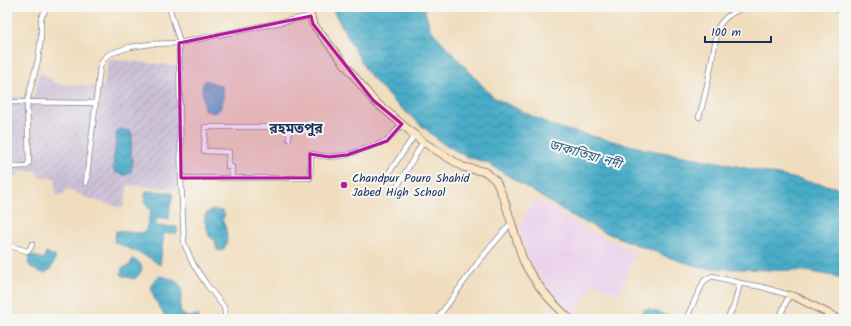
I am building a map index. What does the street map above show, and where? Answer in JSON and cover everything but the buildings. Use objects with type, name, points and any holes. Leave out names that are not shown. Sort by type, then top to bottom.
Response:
[{"type":"main road","points":[[308,7],[313,24],[373,100],[423,142],[463,166],[486,172],[492,176],[496,181],[504,199],[527,269],[566,318]]},
{"type":"main road","points":[[836,7],[844,11]]},
{"type":"main road","points":[[789,295],[796,297],[839,319]]},
{"type":"street","points":[[7,167],[28,166],[29,162],[27,102],[38,60],[41,38],[41,18],[47,7]]},
{"type":"street","points":[[169,7],[179,43],[181,178],[184,243],[193,264],[224,307],[226,319]]},
{"type":"street","points":[[699,117],[706,96],[709,70],[718,28],[721,22],[730,14],[744,7]]},
{"type":"street","points":[[86,183],[100,67],[106,56],[130,47],[151,44],[179,43],[311,16]]},
{"type":"street","points":[[7,102],[96,103]]},
{"type":"street","points":[[181,178],[310,178],[311,154],[329,157],[347,155],[387,141],[402,124]]},
{"type":"street","points":[[232,178],[232,167],[228,167],[229,152],[204,151],[205,127],[281,126],[289,128],[289,139]]},
{"type":"street","points":[[388,174],[414,136]]},
{"type":"street","points":[[397,187],[423,142]]},
{"type":"street","points":[[437,319],[479,261],[511,223]]},
{"type":"street","points":[[7,245],[27,251],[30,249],[32,244]]},
{"type":"street","points":[[686,319],[704,281],[712,276],[740,283],[762,286],[789,295],[779,319]]},
{"type":"street","points":[[727,319],[734,306],[740,283]]},
{"type":"highlighted area","points":[[311,16],[313,24],[373,100],[402,124],[387,141],[347,155],[329,157],[310,154],[310,178],[181,178],[179,43]]},
{"type":"shaded area","points":[[108,59],[177,66],[178,189],[128,185],[123,208],[90,199],[67,189],[63,196],[56,195],[55,178],[39,177],[37,171],[19,171],[18,176],[7,173],[7,95],[34,98],[39,71],[57,84],[104,87]]},
{"type":"shaded area","points":[[535,199],[587,229],[637,253],[619,294],[593,283],[574,316],[541,278],[525,251],[519,228]]},
{"type":"water","name":"ডাকাতিয়া নদী","points":[[331,7],[424,7],[430,29],[493,97],[555,127],[650,150],[713,161],[844,189],[844,278],[806,271],[703,268],[668,257],[604,232],[567,213],[488,163],[465,156],[442,143],[392,100],[367,72]]},
{"type":"water","points":[[205,80],[222,86],[223,102],[219,110],[215,112],[210,112],[204,109],[202,87]]},
{"type":"water","points":[[120,129],[132,133],[131,155],[133,159],[131,172],[126,175],[115,172],[113,167],[117,132]]},
{"type":"water","points":[[146,191],[170,192],[173,194],[169,219],[156,219],[156,226],[177,227],[177,233],[164,233],[160,265],[148,257],[114,242],[116,231],[138,233],[144,232],[146,229],[151,211],[144,202]]},
{"type":"water","points":[[214,210],[222,211],[225,214],[222,220],[226,231],[227,240],[225,248],[222,251],[217,250],[215,241],[210,238],[205,222],[207,212]]},
{"type":"water","points":[[46,252],[56,257],[51,269],[45,273],[35,270],[28,264],[30,255],[44,259]]},
{"type":"water","points":[[133,259],[140,263],[142,268],[141,272],[135,279],[123,276],[121,274],[122,268],[129,266]]},
{"type":"water","points":[[161,276],[173,280],[180,286],[182,290],[180,303],[181,313],[188,317],[198,315],[199,319],[166,319],[153,296],[152,290],[152,284]]},
{"type":"water","points":[[646,309],[659,312],[673,319],[638,319]]},
{"type":"place","name":"Chandpur Pouro Shahid Jabed High School","points":[[344,185]]},
{"type":"district","name":"রহমতপুর","points":[[296,129]]}]
